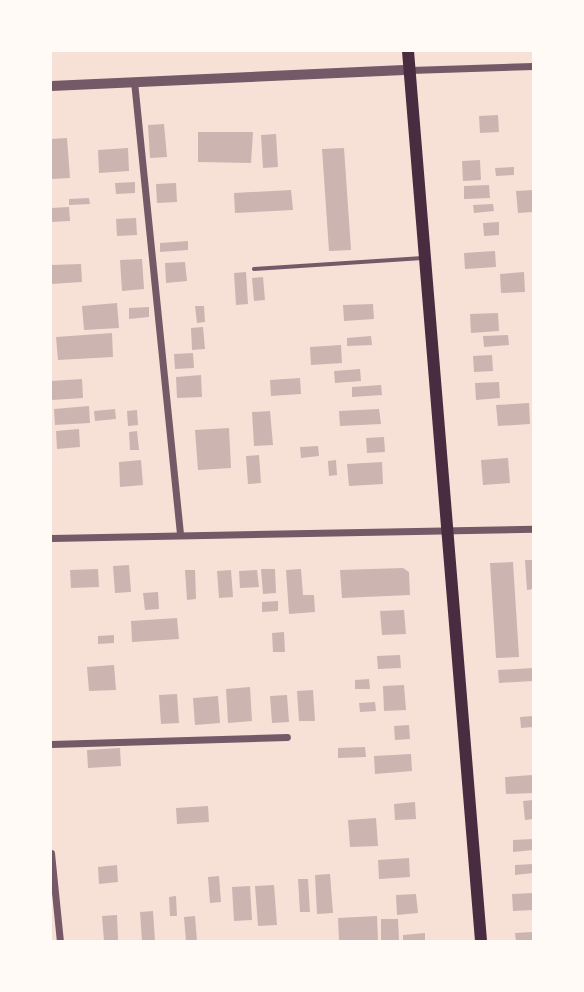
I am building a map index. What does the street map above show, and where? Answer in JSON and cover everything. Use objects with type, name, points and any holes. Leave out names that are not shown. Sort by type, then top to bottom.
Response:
[{"type":"main road","points":[[408,51],[481,941]]},
{"type":"street","points":[[51,86],[533,66]]},
{"type":"street","points":[[134,81],[180,533]]},
{"type":"street","points":[[51,538],[180,533],[533,529]]},
{"type":"street","points":[[51,744],[287,737]]},
{"type":"street","points":[[51,853],[60,941]]},
{"type":"lane","points":[[254,269],[425,257]]},
{"type":"building","points":[[498,115],[499,132],[480,133],[479,116]]},
{"type":"building","points":[[164,124],[167,157],[150,158],[148,125]]},
{"type":"building","points":[[198,132],[253,132],[251,163],[198,162]]},
{"type":"building","points":[[276,134],[278,167],[263,168],[261,135]]},
{"type":"building","points":[[67,138],[70,178],[51,179],[51,139]]},
{"type":"building","points":[[128,148],[129,171],[99,173],[98,150]]},
{"type":"building","points":[[344,148],[351,250],[329,251],[322,149]]},
{"type":"building","points":[[480,160],[481,180],[463,181],[462,161]]},
{"type":"building","points":[[514,167],[514,175],[496,176],[495,168]]},
{"type":"building","points":[[135,182],[135,193],[116,194],[115,183]]},
{"type":"building","points":[[176,183],[177,202],[157,203],[156,184]]},
{"type":"building","points":[[489,185],[490,198],[464,199],[464,186]]},
{"type":"building","points":[[291,190],[293,210],[235,213],[234,193]]},
{"type":"building","points":[[533,190],[533,212],[518,213],[516,191]]},
{"type":"building","points":[[89,198],[90,204],[69,205],[69,199]]},
{"type":"building","points":[[493,204],[494,211],[474,213],[473,205]]},
{"type":"building","points":[[69,207],[70,221],[51,222],[51,208]]},
{"type":"building","points":[[136,218],[137,235],[117,236],[116,219]]},
{"type":"building","points":[[499,222],[499,235],[484,236],[483,223]]},
{"type":"building","points":[[188,241],[188,250],[160,252],[160,243]]},
{"type":"building","points":[[495,251],[496,267],[465,269],[464,253]]},
{"type":"building","points":[[142,259],[144,289],[122,291],[120,260]]},
{"type":"building","points":[[185,262],[187,281],[166,283],[165,263]]},
{"type":"building","points":[[81,264],[82,282],[51,284],[51,265]]},
{"type":"building","points":[[246,272],[248,304],[236,305],[234,273]]},
{"type":"building","points":[[524,272],[525,292],[501,293],[500,274]]},
{"type":"building","points":[[263,277],[265,300],[254,301],[252,278]]},
{"type":"building","points":[[117,303],[119,328],[84,330],[82,306]]},
{"type":"building","points":[[373,304],[374,319],[344,321],[343,305]]},
{"type":"building","points":[[195,306],[204,306],[205,322],[197,323]]},
{"type":"building","points":[[149,307],[149,317],[129,319],[129,308]]},
{"type":"building","points":[[498,313],[499,331],[471,333],[470,314]]},
{"type":"building","points":[[203,327],[205,349],[192,350],[191,328]]},
{"type":"building","points":[[112,333],[113,357],[58,360],[56,337]]},
{"type":"building","points":[[508,335],[509,345],[484,347],[483,336]]},
{"type":"building","points":[[371,336],[372,345],[347,346],[347,338]]},
{"type":"building","points":[[341,345],[342,363],[311,365],[310,347]]},
{"type":"building","points":[[193,353],[194,368],[175,369],[174,354]]},
{"type":"building","points":[[492,355],[493,371],[474,372],[473,356]]},
{"type":"building","points":[[360,369],[361,381],[335,383],[334,371]]},
{"type":"building","points":[[201,375],[202,397],[177,398],[176,377]]},
{"type":"building","points":[[300,378],[301,394],[271,396],[270,380]]},
{"type":"building","points":[[82,379],[83,398],[52,400],[51,381]]},
{"type":"building","points":[[499,382],[500,398],[476,400],[475,383]]},
{"type":"building","points":[[381,385],[382,395],[352,397],[352,387]]},
{"type":"building","points":[[529,403],[530,424],[498,426],[496,405]]},
{"type":"building","points":[[89,406],[90,423],[55,425],[54,409]]},
{"type":"building","points":[[115,409],[116,419],[95,421],[94,411]]},
{"type":"building","points":[[379,409],[381,424],[340,426],[339,411]]},
{"type":"building","points":[[137,410],[138,425],[128,426],[127,411]]},
{"type":"building","points":[[270,411],[273,445],[254,446],[252,412]]},
{"type":"building","points":[[229,428],[231,468],[198,470],[195,430]]},
{"type":"building","points":[[79,429],[80,447],[57,449],[56,431]]},
{"type":"building","points":[[137,431],[139,450],[130,450],[129,432]]},
{"type":"building","points":[[384,437],[385,452],[367,453],[366,438]]},
{"type":"building","points":[[318,446],[319,456],[301,458],[300,447]]},
{"type":"building","points":[[259,455],[261,483],[248,484],[246,456]]},
{"type":"building","points":[[508,458],[510,483],[483,485],[481,460]]},
{"type":"building","points":[[141,460],[143,485],[120,487],[119,462]]},
{"type":"building","points":[[336,460],[337,475],[329,476],[328,461]]},
{"type":"building","points":[[382,462],[383,484],[349,486],[347,464]]},
{"type":"building","points":[[525,560],[533,560],[533,589],[527,590]]},
{"type":"building","points":[[513,562],[519,657],[496,658],[490,563]]},
{"type":"building","points":[[129,565],[131,592],[115,593],[113,566]]},
{"type":"building","points":[[403,568],[409,572],[410,595],[342,598],[340,570]]},
{"type":"building","points":[[98,569],[99,587],[71,588],[70,570]]},
{"type":"building","points":[[261,569],[275,569],[276,593],[263,594]]},
{"type":"building","points":[[301,569],[303,595],[314,595],[315,612],[289,614],[286,570]]},
{"type":"building","points":[[185,570],[195,570],[196,599],[187,600]]},
{"type":"building","points":[[231,570],[233,597],[219,598],[217,571]]},
{"type":"building","points":[[257,570],[259,587],[240,588],[239,571]]},
{"type":"building","points":[[158,592],[159,609],[145,610],[143,593]]},
{"type":"building","points":[[278,601],[278,611],[262,612],[262,602]]},
{"type":"building","points":[[404,610],[406,634],[382,635],[380,611]]},
{"type":"building","points":[[177,618],[179,639],[132,642],[131,621]]},
{"type":"building","points":[[284,632],[285,652],[273,652],[272,633]]},
{"type":"building","points":[[114,635],[114,643],[98,644],[98,636]]},
{"type":"building","points":[[400,655],[401,668],[378,669],[377,656]]},
{"type":"building","points":[[114,665],[116,690],[89,691],[87,667]]},
{"type":"building","points":[[533,668],[533,681],[499,683],[498,670]]},
{"type":"building","points":[[369,679],[370,689],[355,689],[355,680]]},
{"type":"building","points":[[404,685],[406,710],[384,711],[383,686]]},
{"type":"building","points":[[250,687],[252,721],[228,723],[226,689]]},
{"type":"building","points":[[313,690],[315,721],[299,721],[297,691]]},
{"type":"building","points":[[177,694],[179,723],[161,724],[159,695]]},
{"type":"building","points":[[287,695],[289,722],[272,723],[270,696]]},
{"type":"building","points":[[218,696],[220,723],[195,725],[193,698]]},
{"type":"building","points":[[375,702],[376,711],[360,712],[359,703]]},
{"type":"building","points":[[533,716],[533,727],[521,728],[520,717]]},
{"type":"building","points":[[409,725],[410,739],[395,740],[394,726]]},
{"type":"building","points":[[365,747],[366,757],[338,758],[338,748]]},
{"type":"building","points":[[120,748],[121,766],[88,768],[87,750]]},
{"type":"building","points":[[411,754],[412,771],[375,774],[374,756]]},
{"type":"building","points":[[532,775],[533,793],[506,794],[505,777]]},
{"type":"building","points":[[533,800],[533,819],[525,820],[523,801]]},
{"type":"building","points":[[415,802],[416,819],[395,820],[394,804]]},
{"type":"building","points":[[208,806],[209,822],[177,824],[176,808]]},
{"type":"building","points":[[376,818],[378,846],[350,847],[348,820]]},
{"type":"building","points":[[533,839],[533,850],[513,852],[513,840]]},
{"type":"building","points":[[409,858],[410,877],[379,879],[378,860]]},
{"type":"building","points":[[533,864],[533,873],[515,875],[515,865]]},
{"type":"building","points":[[117,865],[118,882],[99,884],[98,867]]},
{"type":"building","points":[[330,874],[333,913],[317,914],[315,875]]},
{"type":"building","points":[[219,876],[221,902],[210,903],[208,877]]},
{"type":"building","points":[[298,879],[308,879],[310,912],[300,912]]},
{"type":"building","points":[[274,885],[277,925],[258,926],[255,886]]},
{"type":"building","points":[[250,886],[252,920],[234,921],[232,887]]},
{"type":"building","points":[[533,893],[533,910],[513,911],[512,894]]},
{"type":"building","points":[[416,894],[418,913],[397,915],[396,895]]},
{"type":"building","points":[[176,896],[177,916],[170,916],[169,897]]},
{"type":"building","points":[[153,911],[155,941],[142,941],[140,912]]},
{"type":"building","points":[[117,915],[118,941],[104,941],[102,916]]},
{"type":"building","points":[[195,916],[197,941],[186,941],[184,917]]},
{"type":"building","points":[[377,916],[378,941],[339,941],[338,918]]},
{"type":"building","points":[[381,919],[398,919],[399,941],[381,941]]},
{"type":"building","points":[[532,932],[533,941],[516,941],[515,933]]},
{"type":"building","points":[[425,933],[425,941],[403,941],[403,935]]}]
